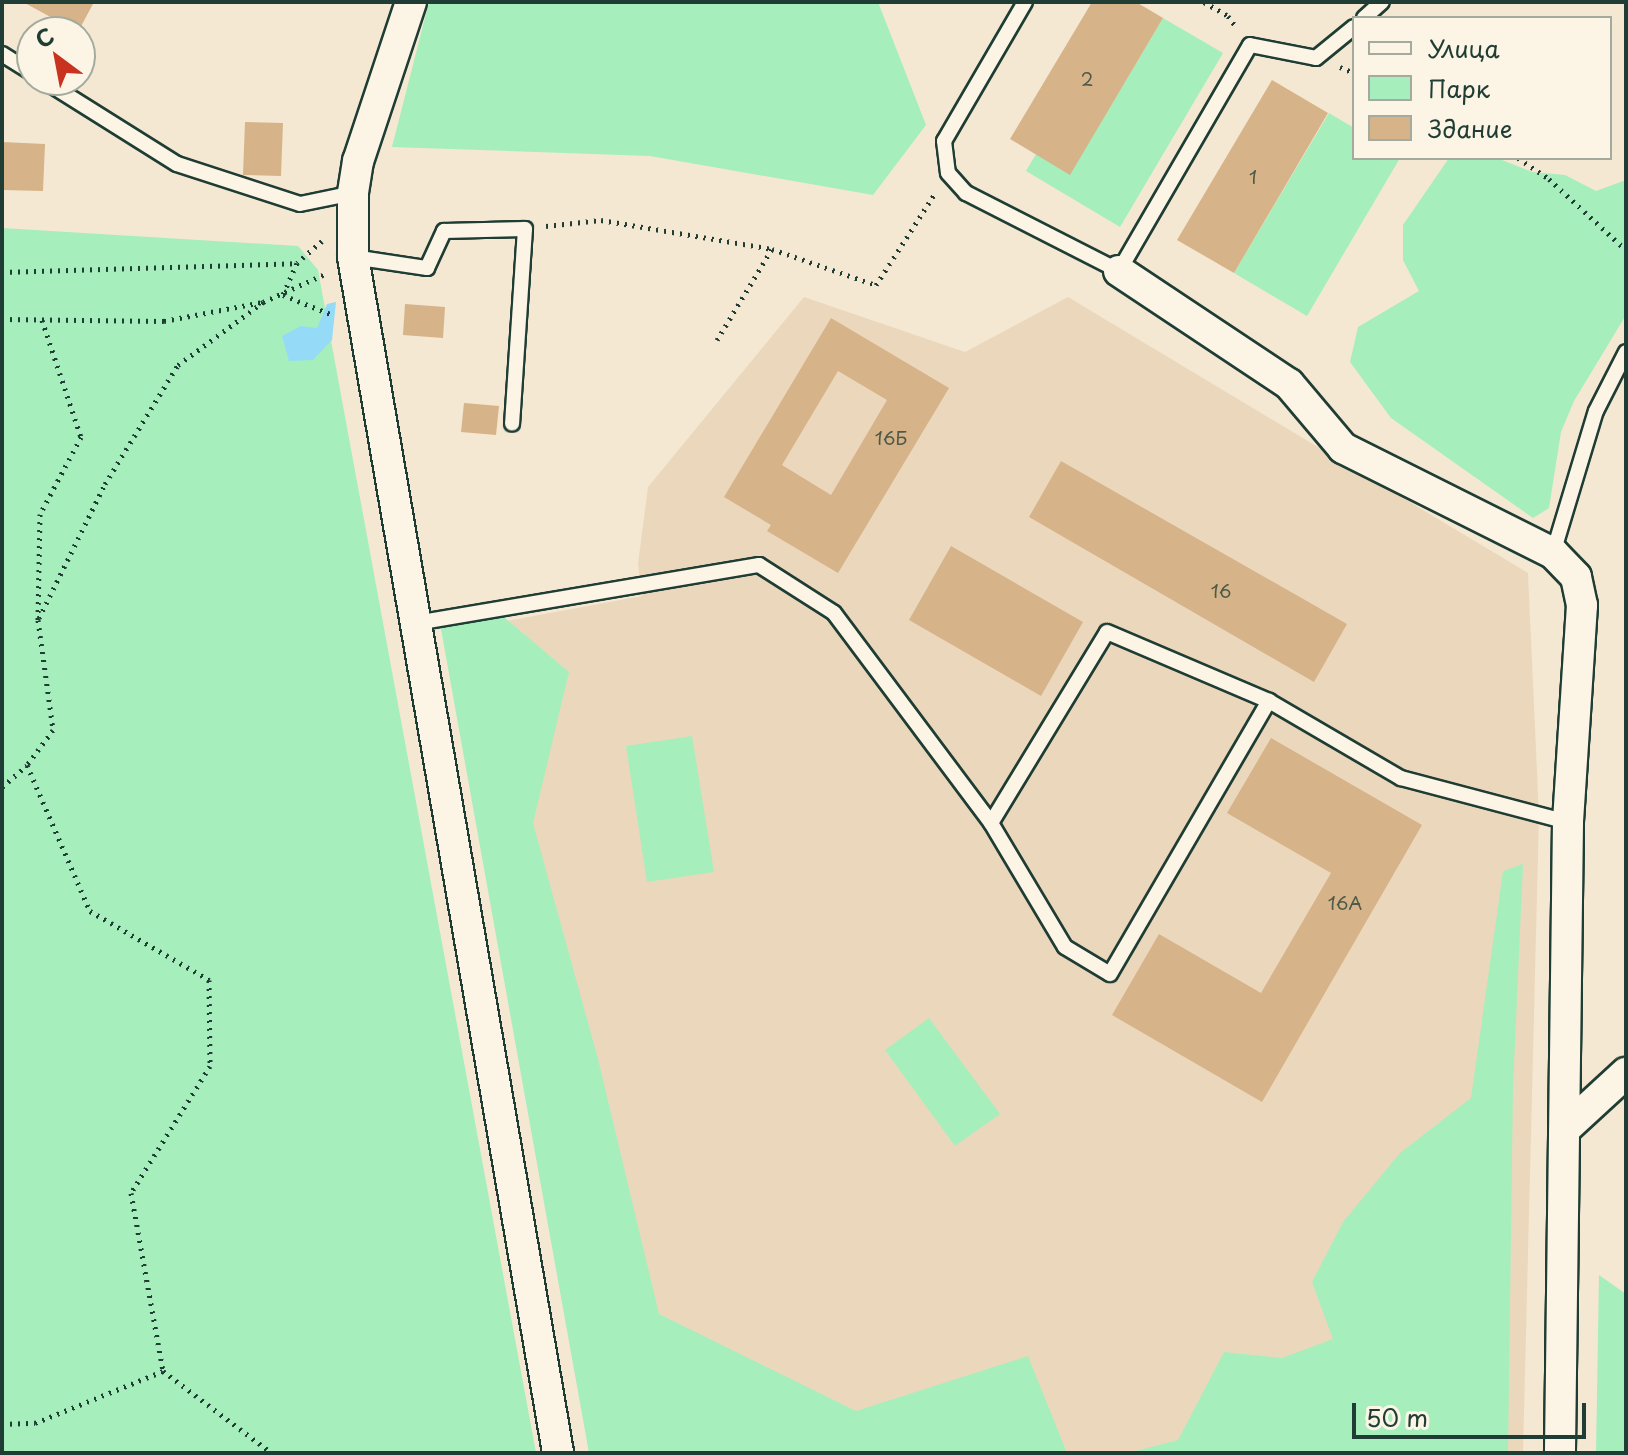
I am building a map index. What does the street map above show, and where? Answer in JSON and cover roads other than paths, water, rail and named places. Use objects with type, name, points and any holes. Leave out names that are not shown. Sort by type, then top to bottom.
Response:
[{"type":"street","points":[[411,2],[353,204],[353,257],[558,1453]]},
{"type":"street","points":[[1119,271],[1289,384],[1343,448],[1553,553],[1576,577],[1582,605],[1568,822],[1560,1453]]},
{"type":"street","points":[[1565,1129],[1626,1073]]},
{"type":"lane","points":[[1025,2],[944,141],[948,173],[966,193],[1119,271],[1250,45],[1316,58],[1352,29]]},
{"type":"lane","points":[[1366,16],[1382,2]]},
{"type":"lane","points":[[69,96],[177,164],[300,204],[353,204]]},
{"type":"lane","points":[[353,257],[427,268],[444,231],[525,229],[512,424]]},
{"type":"lane","points":[[1553,553],[1596,411],[1626,352]]},
{"type":"lane","points":[[416,623],[759,565],[834,613],[991,823],[1065,947],[1110,974],[1269,701]]},
{"type":"lane","points":[[991,823],[1107,632],[1269,701],[1401,778],[1568,822]]},
{"type":"water","points":[[336,302],[332,340],[313,360],[289,361],[282,336],[301,326],[317,328],[327,304]]}]
